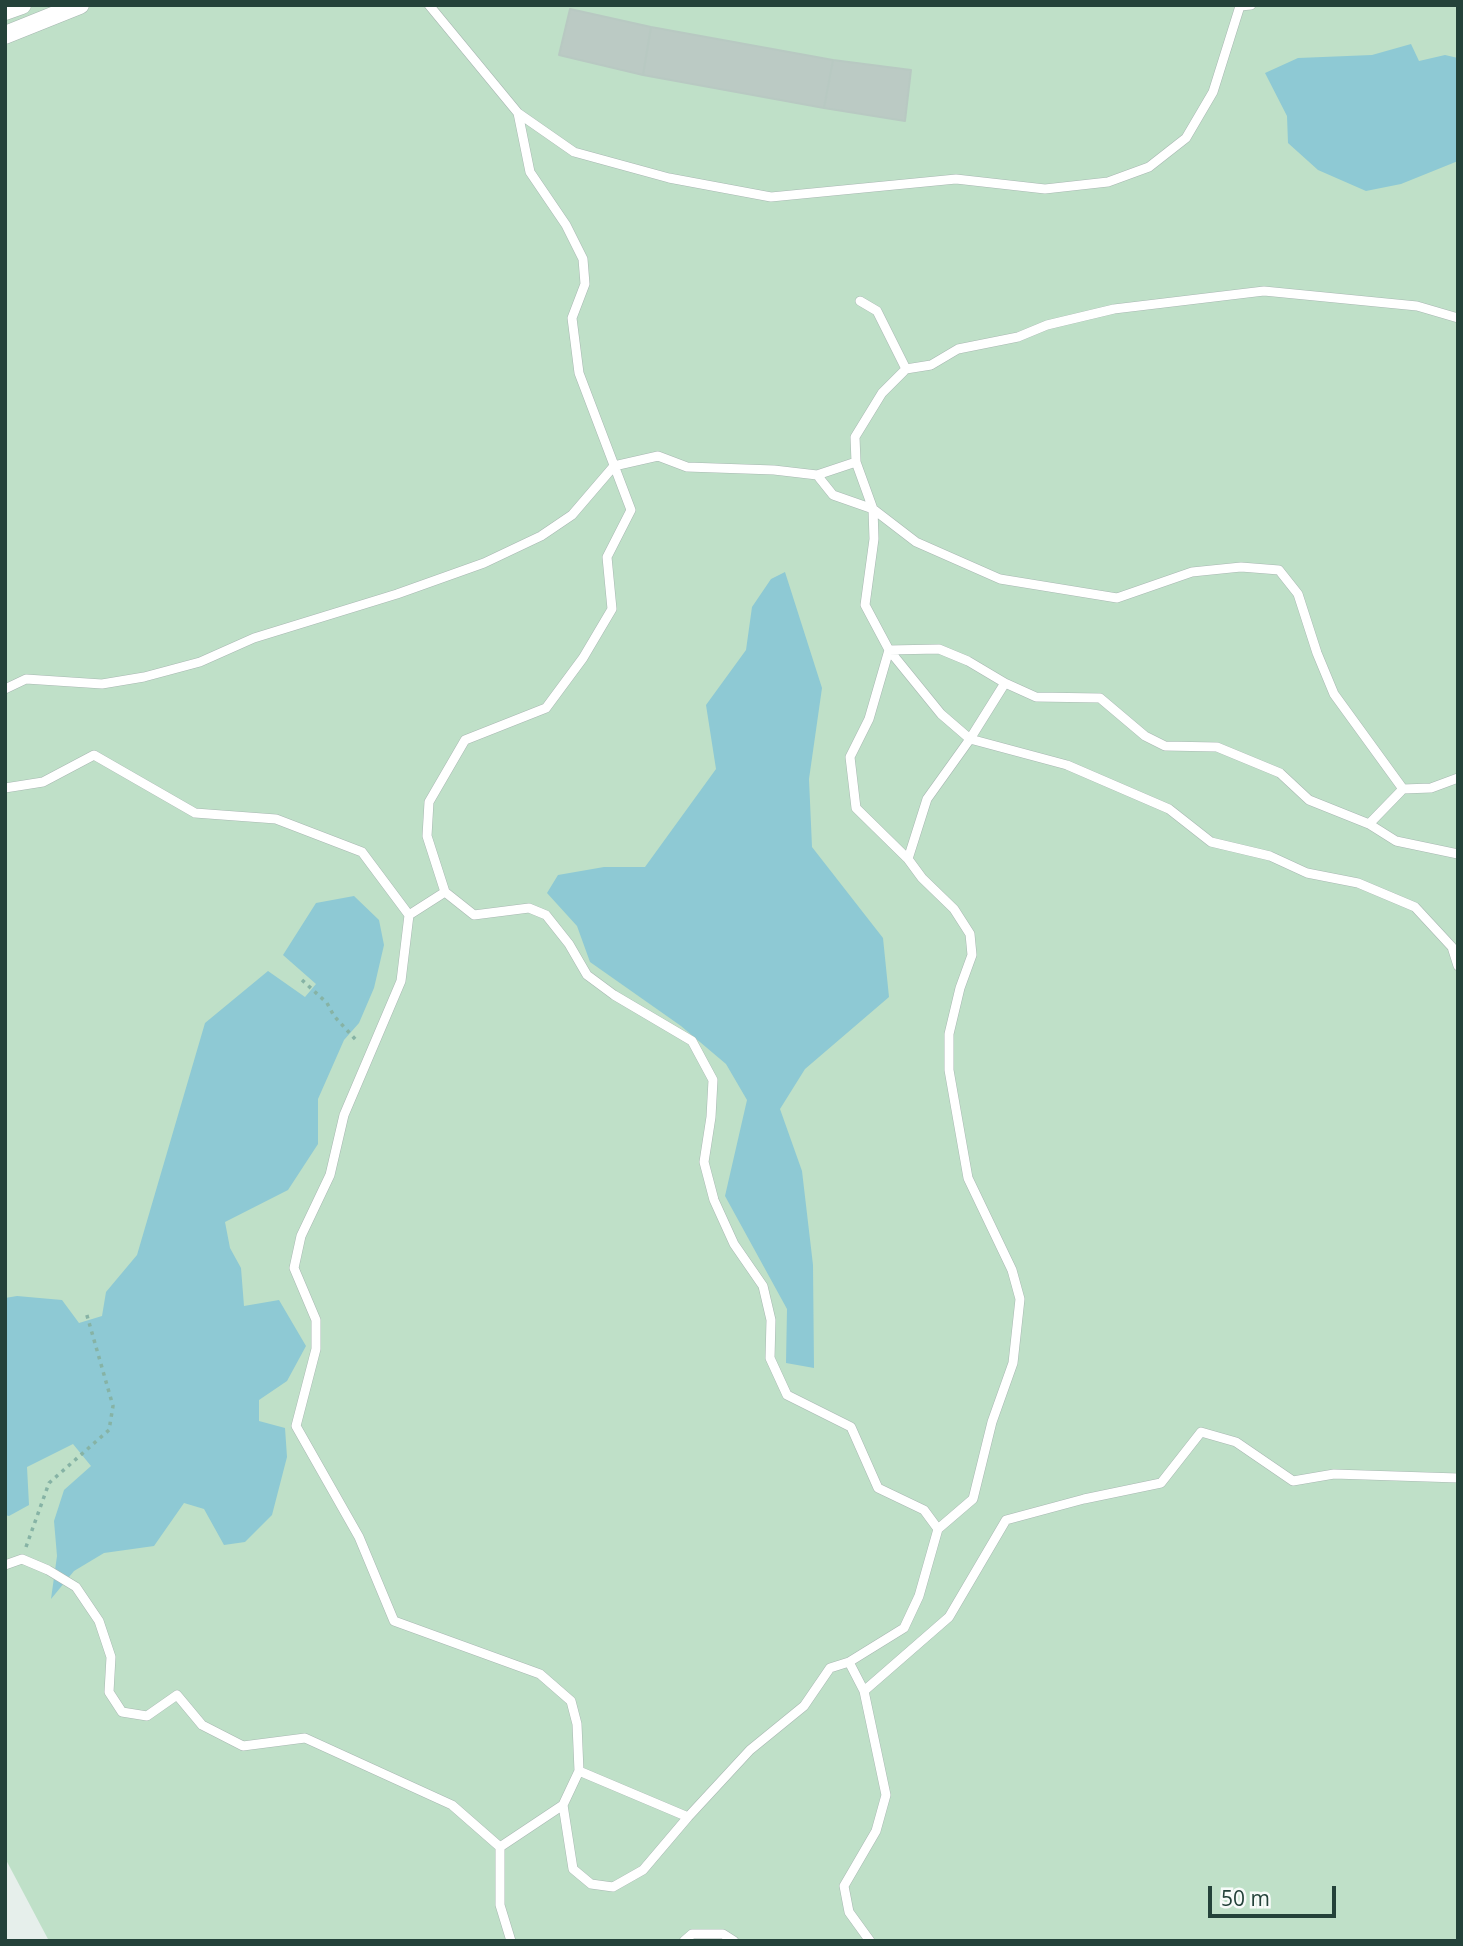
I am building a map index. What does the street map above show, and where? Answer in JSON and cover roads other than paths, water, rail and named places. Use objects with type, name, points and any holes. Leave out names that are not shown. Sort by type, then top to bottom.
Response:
[{"type":"street","points":[[5,11],[22,5]]},
{"type":"street","points":[[5,35],[80,5]]},
{"type":"lane","points":[[429,5],[518,113],[574,152],[669,178],[771,197],[956,180],[1045,189],[1108,182],[1149,167],[1186,138],[1213,92],[1240,6],[1251,5]]},
{"type":"lane","points":[[518,113],[530,172],[566,225],[583,259],[585,284],[572,318],[579,373],[631,510],[607,557],[612,609],[583,658],[546,708],[466,740],[429,802],[427,836],[445,892],[474,915],[529,908],[546,915],[569,944],[587,975],[614,995],[692,1041],[713,1080],[712,1117],[704,1162],[714,1200],[734,1244],[763,1286],[771,1320],[770,1358],[787,1395],[851,1427],[877,1488],[925,1510],[938,1529]]},
{"type":"lane","points":[[1458,318],[1417,306],[1264,291],[1114,309],[1047,325],[1017,337],[958,349],[930,365],[906,369],[883,393],[855,437],[856,461],[873,509],[874,539],[865,605],[889,650],[941,714],[970,739],[1067,765],[1169,809],[1212,842],[1270,856],[1307,873],[1358,883],[1415,907],[1452,947],[1458,966]]},
{"type":"lane","points":[[860,301],[877,311],[906,369]]},
{"type":"lane","points":[[5,689],[26,679],[102,684],[155,674],[200,662],[254,638],[397,594],[484,563],[541,536],[572,515],[614,466],[658,456],[687,467],[774,470],[817,475],[856,461]]},
{"type":"lane","points":[[817,475],[833,495],[873,509],[916,542],[1000,579],[1117,598],[1192,572],[1241,567],[1279,570],[1298,594],[1317,653],[1334,694],[1403,789]]},
{"type":"lane","points":[[889,650],[939,649],[1037,697],[1100,698],[1145,736],[1165,746],[1217,747],[1280,773],[1309,800],[1368,824],[1396,841],[1458,854]]},
{"type":"lane","points":[[563,1805],[573,1869],[591,1885],[612,1887],[643,1870],[750,1750],[804,1706],[830,1668],[849,1662],[904,1628],[919,1596],[938,1529],[973,1499],[992,1422],[1013,1363],[1020,1299],[1012,1270],[968,1178],[949,1070],[949,1034],[960,988],[972,955],[970,934],[954,908],[856,808],[850,757],[869,719],[889,650]]},
{"type":"lane","points":[[908,859],[927,799],[970,739],[1005,683]]},
{"type":"lane","points":[[5,788],[43,782],[94,755],[195,813],[276,818],[362,852],[409,915],[401,981],[344,1115],[330,1175],[301,1236],[294,1268],[316,1320],[316,1349],[296,1426],[359,1537],[394,1621],[540,1674],[571,1701],[577,1724],[579,1771],[563,1805],[500,1847]]},
{"type":"lane","points":[[1368,824],[1403,789],[1431,788],[1458,778]]},
{"type":"lane","points":[[409,915],[445,892]]},
{"type":"lane","points":[[864,1691],[949,1617],[1006,1520],[1084,1499],[1161,1483],[1201,1432],[1237,1442],[1293,1481],[1334,1474],[1458,1478]]},
{"type":"lane","points":[[5,1565],[22,1559],[48,1570],[75,1587],[99,1620],[111,1657],[109,1692],[122,1712],[147,1716],[177,1695],[202,1725],[243,1746],[305,1738],[452,1805],[500,1847],[499,1905],[511,1941]]},
{"type":"lane","points":[[849,1662],[864,1691],[887,1795],[876,1831],[844,1886],[849,1912],[870,1941]]},
{"type":"lane","points":[[579,1771],[688,1817]]},
{"type":"lane","points":[[684,1941],[692,1934],[723,1934],[734,1941]]},
{"type":"water","points":[[1411,44],[1419,61],[1445,55],[1458,58],[1458,161],[1401,184],[1366,191],[1318,170],[1288,143],[1287,116],[1265,73],[1298,58],[1372,55]]},
{"type":"water","points":[[785,572],[822,688],[809,779],[812,847],[883,938],[889,997],[805,1069],[780,1109],[802,1171],[813,1265],[814,1368],[786,1363],[787,1309],[725,1196],[747,1100],[726,1064],[681,1026],[590,962],[577,926],[547,893],[558,875],[604,867],[645,867],[716,769],[706,705],[746,650],[752,607],[771,579]]},
{"type":"water","points":[[354,896],[379,920],[384,945],[374,988],[359,1023],[344,1040],[318,1099],[318,1144],[288,1190],[225,1222],[230,1248],[241,1268],[244,1306],[279,1300],[306,1346],[287,1381],[259,1400],[259,1421],[285,1428],[287,1457],[272,1515],[245,1542],[224,1545],[204,1509],[184,1503],[154,1546],[104,1553],[74,1571],[51,1599],[57,1556],[54,1521],[64,1490],[91,1466],[73,1444],[27,1467],[29,1505],[9,1516],[5,1515],[5,1298],[17,1296],[62,1300],[79,1323],[102,1316],[106,1292],[137,1255],[205,1023],[268,971],[305,997],[316,984],[283,955],[316,903]]}]
